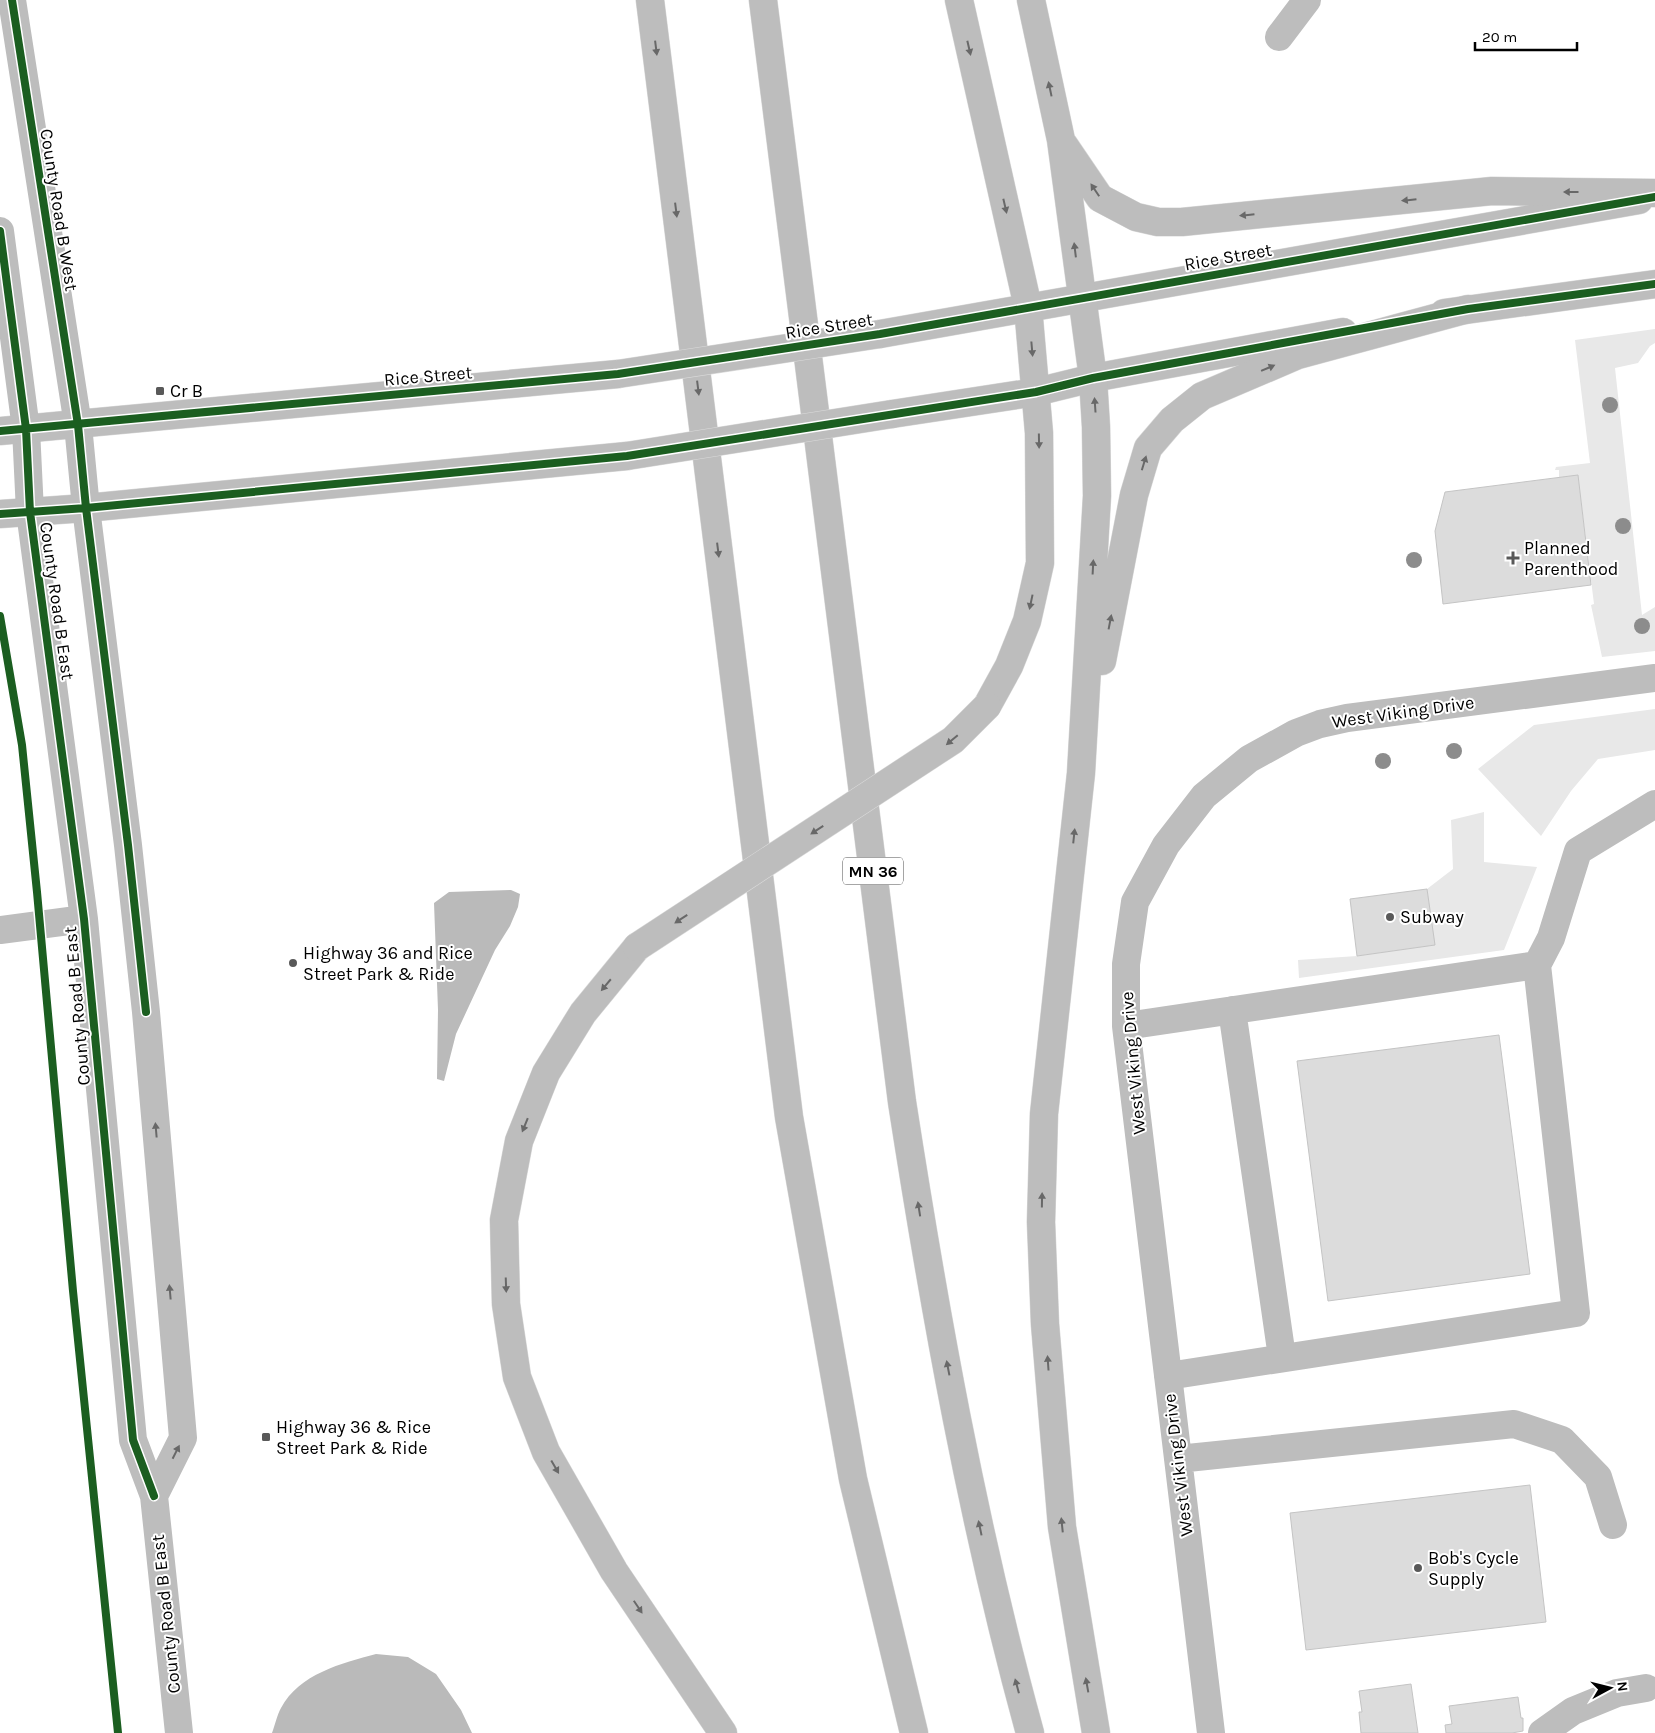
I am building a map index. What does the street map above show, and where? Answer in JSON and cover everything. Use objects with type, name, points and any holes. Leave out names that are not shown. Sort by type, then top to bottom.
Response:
[{"type":"main road","name":"County Road B West","points":[[12,0],[78,424]]},
{"type":"main road","points":[[650,0],[789,1117],[853,1479],[914,1733]]},
{"type":"main road","name":"MN 36","points":[[763,0],[902,1102],[922,1227],[969,1476],[1006,1645],[1030,1733]]},
{"type":"main road","points":[[723,1733],[614,1571],[546,1452],[517,1376],[506,1304],[504,1220],[519,1141],[546,1073],[578,1020],[637,948],[952,740],[986,706],[1009,666],[1027,621],[1040,563],[1039,433],[1028,307],[958,0]]},
{"type":"main road","points":[[1031,0],[1061,140],[1093,378],[1096,427],[1097,496],[1081,773],[1044,1114],[1041,1222],[1045,1324],[1062,1527],[1096,1733]]},
{"type":"main road","points":[[1279,37],[1307,0]]},
{"type":"main road","points":[[1061,140],[1100,198],[1136,217],[1158,222],[1182,222],[1492,192],[1655,193]]},
{"type":"main road","name":"Rice Street","points":[[13,430],[618,374],[880,334],[1655,197]]},
{"type":"main road","points":[[0,232],[13,430],[30,512]]},
{"type":"main road","points":[[0,514],[86,508],[627,456],[1036,392],[1093,378],[1468,309],[1655,284]]},
{"type":"main road","points":[[1081,773],[1134,495],[1148,448],[1172,420],[1202,396],[1298,355],[1468,309]]},
{"type":"main road","points":[[78,424],[86,508],[128,845],[146,1012],[183,1438],[154,1496]]},
{"type":"main road","name":"County Road B East","points":[[30,512],[84,919],[132,1440],[154,1496],[179,1733]]},
{"type":"main road","name":"West Viking Drive","points":[[1211,1733],[1126,1026],[1126,964],[1135,902],[1166,845],[1204,796],[1249,759],[1296,733],[1320,724],[1347,718],[1655,678]]},
{"type":"main road","points":[[1168,1376],[1576,1313],[1537,965],[1551,938],[1578,850],[1655,804]]},
{"type":"main road","points":[[0,930],[84,919]]},
{"type":"main road","points":[[1126,1026],[1537,965]]},
{"type":"main road","points":[[1232,1010],[1282,1358]]},
{"type":"main road","points":[[1178,1458],[1514,1424],[1562,1440],[1598,1477],[1613,1525]]},
{"type":"main road","points":[[1542,1733],[1573,1711],[1617,1693],[1646,1688]]},
{"type":"shaded area","points":[[1655,329],[1655,343],[1650,346],[1638,363],[1615,368],[1642,615],[1655,607],[1655,651],[1602,657],[1591,605],[1594,604],[1578,476],[1559,478],[1559,470],[1555,470],[1556,467],[1590,463],[1575,340]]},
{"type":"shaded area","points":[[1655,709],[1655,750],[1598,759],[1571,791],[1541,836],[1478,769],[1534,725]]},
{"type":"shaded area","points":[[1484,812],[1484,862],[1537,867],[1504,950],[1299,978],[1298,960],[1357,956],[1434,945],[1427,889],[1453,869],[1451,820]]},
{"type":"shaded area","points":[[511,890],[520,894],[518,907],[510,926],[495,950],[456,1034],[444,1081],[437,1079],[438,1010],[434,903],[449,892]]},
{"type":"shaded area","points":[[376,1654],[408,1657],[436,1674],[461,1710],[472,1733],[272,1733],[281,1708],[299,1686],[310,1678],[336,1666]]},
{"type":"building","name":"Planned Parenthood","points":[[1578,475],[1591,585],[1443,604],[1435,531],[1445,492]]},
{"type":"building","points":[[1427,889],[1435,945],[1357,956],[1350,899]]},
{"type":"building","points":[[1499,1035],[1530,1274],[1328,1301],[1297,1061]]},
{"type":"building","name":"Bob's Cycle Supply","points":[[1530,1485],[1546,1622],[1306,1650],[1290,1513]]},
{"type":"building","points":[[1411,1684],[1418,1733],[1361,1733],[1359,1712],[1362,1712],[1359,1691]]},
{"type":"building","points":[[1518,1697],[1521,1718],[1523,1718],[1523,1731],[1512,1733],[1446,1733],[1445,1725],[1452,1724],[1449,1706]]},
{"type":"cycle path","points":[[12,0],[78,425],[86,508],[128,845],[146,1012]]},
{"type":"cycle path","points":[[0,431],[618,374],[880,334],[1655,197]]},
{"type":"cycle path","points":[[0,231],[26,429],[30,512],[84,919],[133,1440],[154,1496]]},
{"type":"cycle path","points":[[0,514],[86,508],[627,456],[1036,392],[1093,378],[1468,309],[1655,284]]},
{"type":"cycle path","points":[[0,616],[22,745],[73,1291],[118,1733]]},
{"type":"place","name":"Cr B","points":[[160,391]]},
{"type":"place","name":"Planned Parenthood","points":[[1513,558]]},
{"type":"place","name":"Subway","points":[[1390,917]]},
{"type":"place","name":"Highway 36 and Rice Street Park & Ride","points":[[293,963]]},
{"type":"place","name":"Highway 36 & Rice Street Park & Ride","points":[[266,1437]]},
{"type":"place","name":"Bob's Cycle Supply","points":[[1418,1568]]}]
